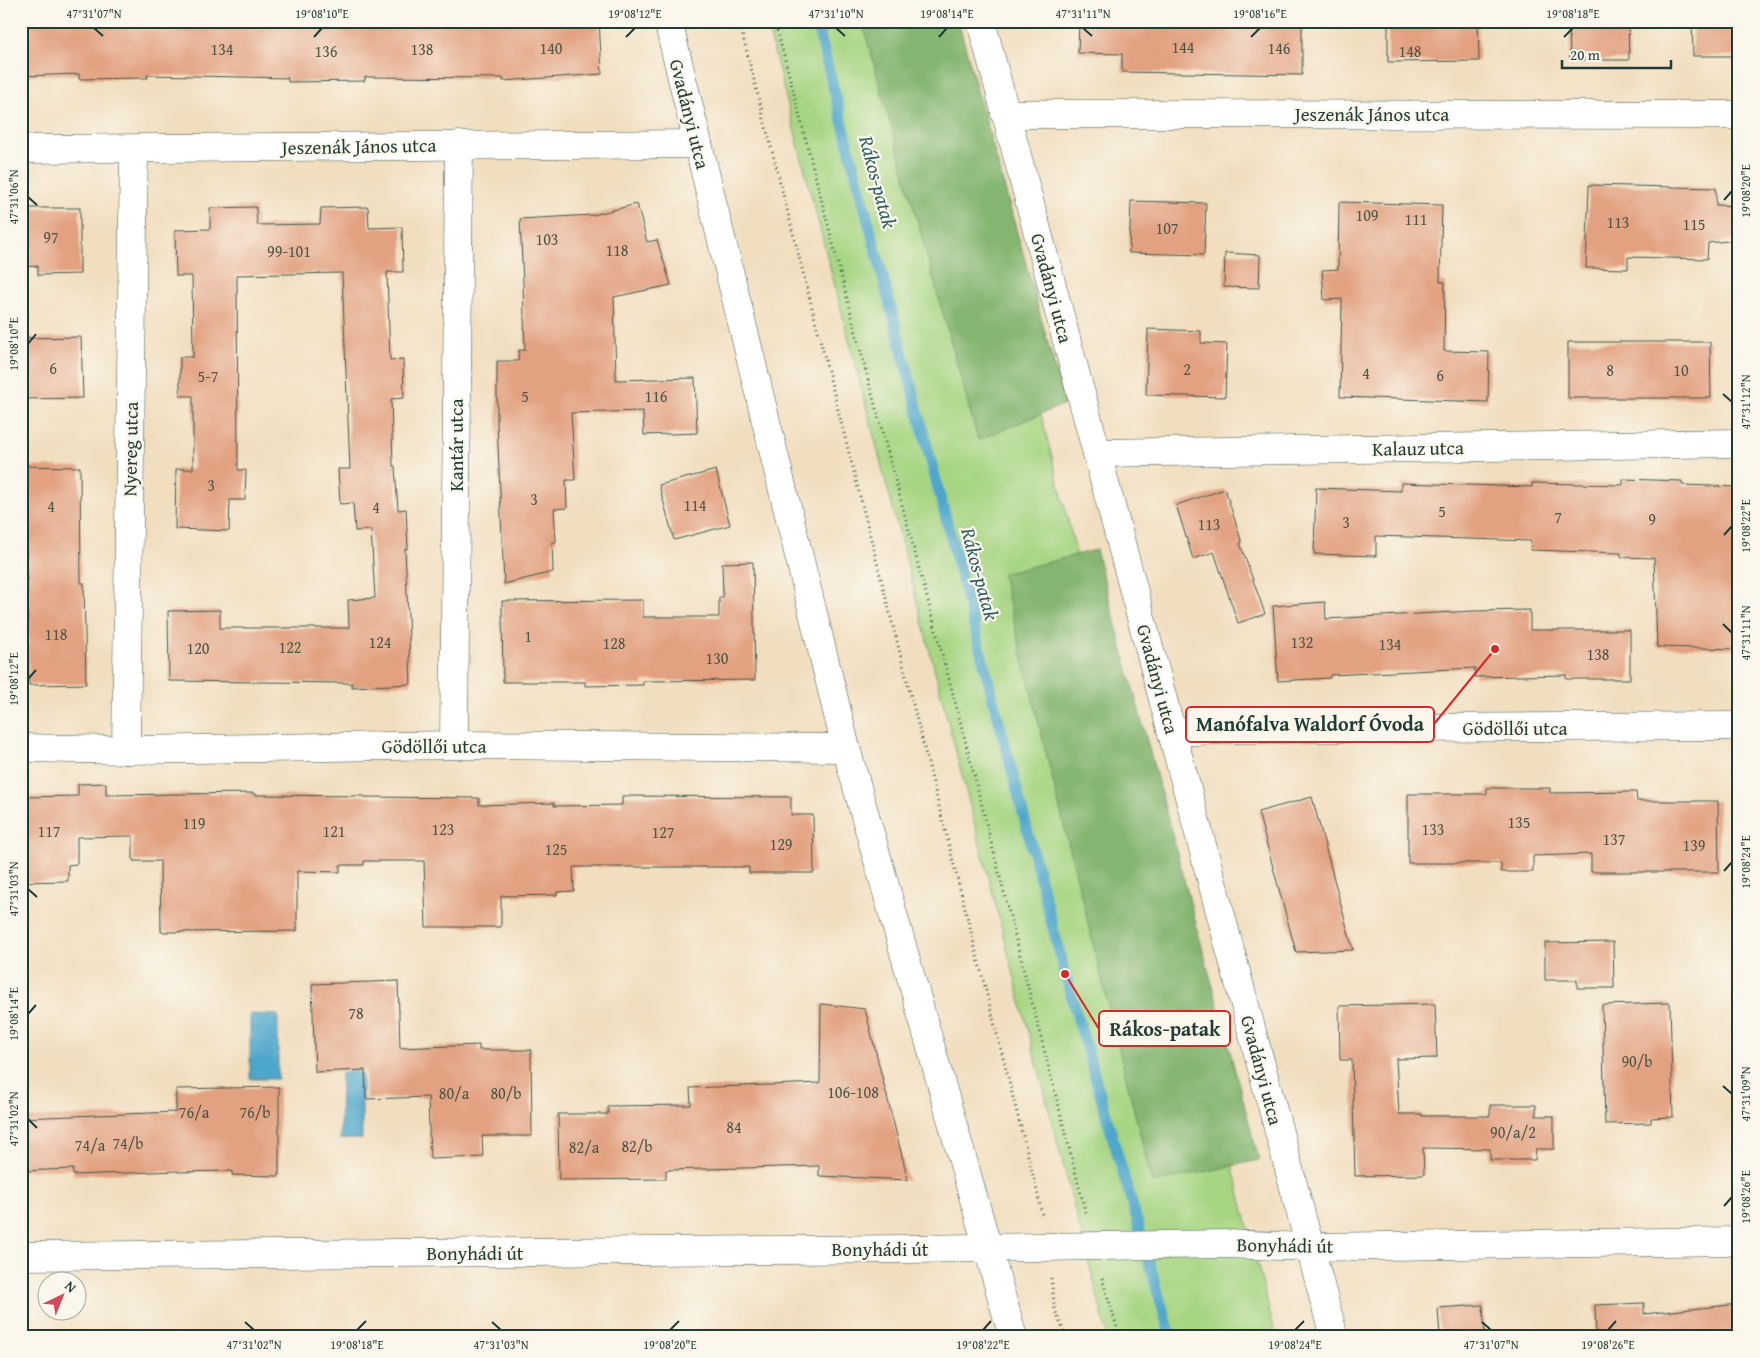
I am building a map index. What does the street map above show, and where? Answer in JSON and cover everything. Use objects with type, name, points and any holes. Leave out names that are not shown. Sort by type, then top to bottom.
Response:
[{"type":"street","name":"Gvadányi utca","points":[[668,21],[846,748],[1014,1337]]},
{"type":"street","name":"Gvadányi utca","points":[[982,21],[1005,114],[1334,1337]]},
{"type":"street","name":"Jeszenák János utca","points":[[1005,114],[1739,115]]},
{"type":"street","name":"Jeszenák János utca","points":[[21,149],[698,144]]},
{"type":"street","name":"Kantár utca","points":[[454,745],[459,145]]},
{"type":"street","name":"Nyereg utca","points":[[126,750],[134,149]]},
{"type":"street","name":"Kalauz utca","points":[[1097,453],[1739,443]]},
{"type":"street","name":"Gödöllői utca","points":[[1172,732],[1241,729],[1739,726]]},
{"type":"street","name":"Gödöllői utca","points":[[21,748],[126,750],[454,745],[846,748]]},
{"type":"street","name":"Bonyhádi út","points":[[21,1256],[1739,1241]]},
{"type":"path","points":[[739,21],[1036,1185],[1047,1246],[1055,1310],[1066,1337]]},
{"type":"path","points":[[775,21],[870,385],[1102,1246],[1105,1291],[1120,1337]]},
{"type":"green space","points":[[766,21],[941,21],[1276,1337],[1108,1337]]},
{"type":"green space","points":[[862,21],[958,21],[1065,404],[978,440]]},
{"type":"green space","points":[[1096,550],[1259,1160],[1152,1183],[1002,574]]},
{"type":"water","points":[[250,1014],[278,1015],[278,1079],[250,1079]]},
{"type":"water","points":[[355,1069],[358,1073],[362,1074],[362,1139],[340,1139],[341,1073],[345,1074],[349,1070]]},
{"type":"building","points":[[21,21],[599,21],[602,74],[503,81],[503,78],[365,77],[365,81],[288,82],[288,78],[147,75],[148,78],[79,79],[79,74],[21,76]]},
{"type":"building","points":[[1079,21],[1302,21],[1302,75],[1122,72],[1122,54],[1078,53]]},
{"type":"building","points":[[1388,21],[1478,21],[1479,61],[1388,62]]},
{"type":"building","points":[[1569,21],[1628,21],[1629,60],[1570,60]]},
{"type":"building","points":[[1692,21],[1738,21],[1739,56],[1693,56]]},
{"type":"building","points":[[1589,185],[1716,188],[1716,205],[1739,206],[1739,240],[1708,243],[1707,259],[1628,257],[1628,269],[1586,268]]},
{"type":"building","points":[[1131,201],[1206,203],[1204,255],[1129,253]]},
{"type":"building","points":[[1339,202],[1442,205],[1440,282],[1445,282],[1444,351],[1489,352],[1488,402],[1340,397],[1342,299],[1324,300],[1322,270],[1338,269]]},
{"type":"building","points":[[637,204],[647,242],[657,240],[671,285],[614,297],[616,380],[695,378],[697,433],[644,435],[643,411],[571,413],[575,480],[566,480],[567,508],[554,509],[556,542],[552,542],[553,572],[504,584],[497,422],[497,361],[518,361],[519,350],[525,350],[520,219],[593,215]]},
{"type":"building","points":[[256,207],[257,225],[320,224],[321,208],[368,207],[369,228],[402,227],[403,272],[387,272],[390,360],[403,359],[404,398],[391,399],[393,466],[395,466],[398,510],[406,509],[408,548],[405,549],[411,684],[352,687],[352,683],[169,681],[168,611],[220,610],[220,628],[349,628],[348,600],[375,598],[371,530],[355,531],[353,503],[340,504],[338,469],[350,469],[342,273],[237,275],[238,470],[246,470],[245,500],[230,500],[229,531],[175,529],[176,469],[193,469],[193,396],[180,396],[180,357],[193,357],[192,276],[176,276],[175,230],[210,229],[210,208]]},
{"type":"building","points":[[21,208],[80,208],[80,274],[38,275],[38,266],[21,267]]},
{"type":"building","points":[[1225,253],[1260,255],[1259,288],[1224,287]]},
{"type":"building","points":[[1148,329],[1201,331],[1201,343],[1227,344],[1225,397],[1146,395]]},
{"type":"building","points":[[81,337],[83,398],[25,399],[24,338]]},
{"type":"building","points":[[1568,342],[1710,342],[1711,398],[1568,398]]},
{"type":"building","points":[[21,466],[80,467],[81,583],[84,583],[86,684],[29,685],[26,536],[21,536]]},
{"type":"building","points":[[716,470],[730,525],[674,540],[659,485]]},
{"type":"building","points":[[1623,479],[1682,481],[1682,485],[1739,487],[1739,649],[1657,647],[1654,558],[1621,557],[1621,553],[1530,550],[1531,541],[1376,536],[1376,556],[1314,554],[1316,488],[1401,491],[1401,483],[1532,487],[1532,483],[1623,485]]},
{"type":"building","points":[[1225,489],[1242,543],[1240,543],[1265,614],[1238,623],[1214,552],[1193,559],[1176,505]]},
{"type":"building","points":[[753,562],[755,680],[643,681],[643,685],[585,686],[585,682],[503,682],[502,601],[643,600],[643,617],[719,617],[719,597],[723,597],[722,563]]},
{"type":"building","points":[[1325,602],[1326,619],[1473,611],[1530,610],[1530,630],[1630,630],[1630,679],[1566,679],[1566,675],[1475,677],[1475,668],[1330,675],[1330,678],[1278,681],[1273,606]]},
{"type":"building","points":[[106,783],[106,795],[254,793],[254,795],[479,798],[479,805],[554,803],[554,806],[622,805],[622,796],[791,797],[791,815],[813,815],[814,873],[749,873],[749,867],[573,867],[574,891],[557,892],[557,895],[501,896],[501,927],[426,927],[424,861],[364,861],[364,865],[340,865],[340,872],[297,871],[297,931],[161,932],[160,861],[133,861],[133,836],[77,837],[77,864],[68,865],[68,881],[21,882],[21,797],[78,796],[78,784]]},
{"type":"building","points":[[1487,788],[1550,788],[1550,793],[1636,792],[1637,801],[1718,801],[1719,872],[1591,872],[1591,854],[1533,856],[1533,872],[1501,872],[1501,863],[1408,863],[1408,794],[1487,794]]},
{"type":"building","points":[[1312,797],[1353,950],[1296,952],[1258,812]]},
{"type":"building","points":[[1613,942],[1614,988],[1577,988],[1577,980],[1545,980],[1545,943]]},
{"type":"building","points":[[398,981],[400,1048],[479,1045],[479,1050],[531,1050],[532,1136],[482,1136],[483,1157],[430,1159],[428,1097],[366,1099],[365,1070],[315,1072],[312,984]]},
{"type":"building","points":[[1670,1003],[1673,1117],[1651,1118],[1651,1123],[1605,1124],[1602,1005]]},
{"type":"building","points":[[821,1004],[865,1009],[908,1180],[819,1176],[819,1166],[666,1170],[666,1179],[559,1180],[558,1114],[608,1114],[608,1106],[691,1105],[690,1088],[820,1083]]},
{"type":"building","points":[[1435,1004],[1437,1058],[1396,1059],[1399,1114],[1490,1116],[1490,1105],[1536,1105],[1536,1116],[1554,1116],[1554,1149],[1536,1149],[1535,1160],[1490,1160],[1490,1149],[1423,1148],[1424,1175],[1355,1176],[1352,1060],[1340,1060],[1339,1006]]},
{"type":"building","points":[[279,1087],[279,1176],[232,1175],[232,1171],[73,1175],[73,1169],[21,1171],[21,1118],[176,1112],[176,1089]]},
{"type":"building","points":[[1644,1303],[1644,1314],[1739,1304],[1739,1337],[1596,1337],[1595,1305]]},
{"type":"building","points":[[1483,1305],[1485,1337],[1440,1337],[1438,1308]]},
{"type":"waterway","name":"Rákos-patak","points":[[816,21],[1065,974],[1171,1337]]},
{"type":"place","name":"Manófalva Waldorf Óvoda","points":[[1495,649]]},
{"type":"place","name":"Rákos-patak","points":[[1065,974]]}]
